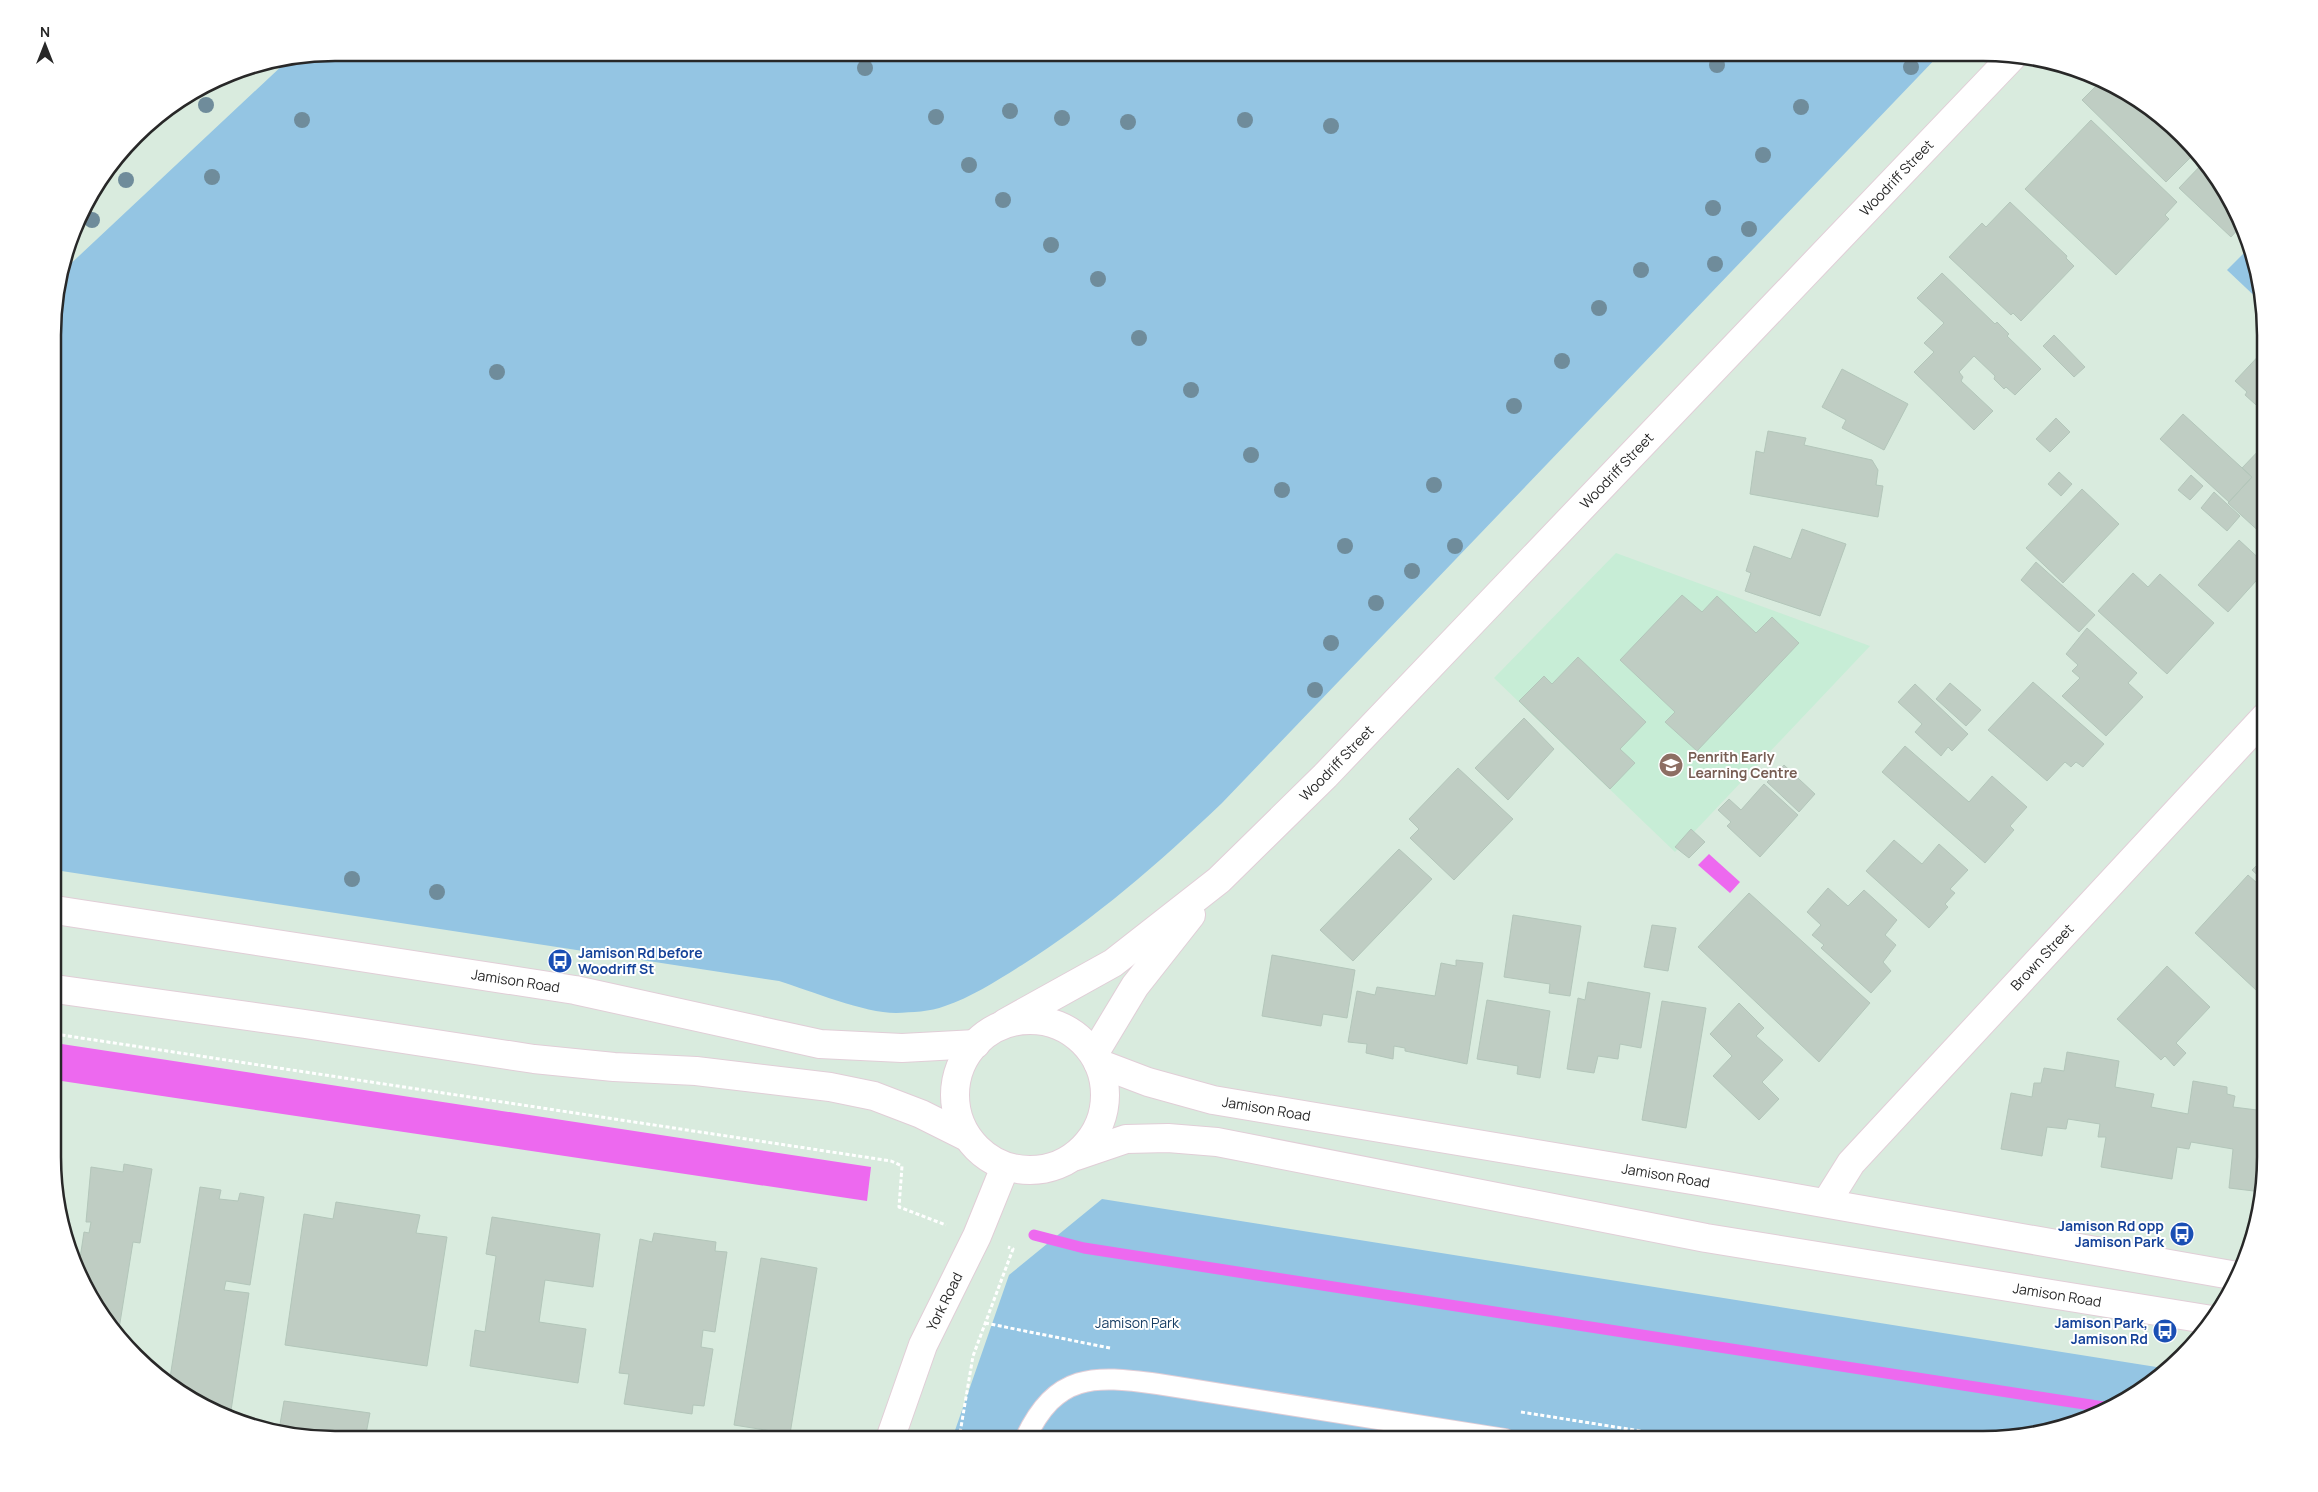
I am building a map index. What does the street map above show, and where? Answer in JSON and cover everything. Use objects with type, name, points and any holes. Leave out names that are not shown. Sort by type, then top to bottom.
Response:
[{"type":"main road","name":"Woodriff Street","points":[[1006,1023],[1113,963],[1219,880],[1325,776],[2007,63]]},
{"type":"main road","name":"Brown Street","points":[[1826,1203],[1851,1163],[2257,726]]},
{"type":"main road","name":"Woodriff Street","points":[[1096,1058],[1135,986],[1219,880]]},
{"type":"main road","name":"Jamison Road","points":[[61,911],[576,990],[820,1044],[902,1048],[976,1044]]},
{"type":"main road","points":[[61,990],[305,1024],[534,1059],[614,1067],[696,1071],[830,1088],[874,1096],[921,1114],[967,1137]]},
{"type":"main road","points":[[1032,1020],[1058,1024],[1080,1038],[1096,1058],[1103,1073],[1106,1094],[1103,1115],[1094,1137],[1076,1156],[1054,1167],[1030,1171],[1006,1167],[990,1160],[967,1137],[959,1122],[955,1106],[955,1080],[965,1056],[976,1044],[982,1036],[1006,1023],[1032,1020]]},
{"type":"main road","name":"Jamison Road","points":[[1096,1058],[1148,1082],[1213,1100],[1826,1203],[2230,1275]]},
{"type":"main road","name":"Jamison Road","points":[[1076,1156],[1126,1139],[1168,1138],[1216,1142],[1706,1238],[2204,1319]]},
{"type":"main road","name":"York Road","points":[[893,1431],[923,1345],[977,1236],[1006,1167]]},
{"type":"lane","points":[[1029,1431],[1046,1404],[1077,1383],[1098,1378],[1118,1378],[1455,1431]]},
{"type":"path","points":[[61,1035],[891,1161],[902,1166],[899,1207]]},
{"type":"path","points":[[960,1431],[973,1356],[1013,1249]]},
{"type":"shaded area","name":"Penrith Early Learning Centre","points":[[1616,553],[1870,646],[1675,852],[1494,678]]},
{"type":"shaded area","points":[[1709,854],[1740,882],[1730,893],[1698,865]]},
{"type":"shaded area","points":[[61,1044],[871,1167],[867,1201],[61,1081]]},
{"type":"green space","points":[[1933,61],[1222,803],[1126,889],[1049,947],[985,988],[965,998],[939,1008],[921,1011],[883,1012],[853,1006],[779,981],[61,871],[61,335],[64,299],[71,263],[280,67],[317,62]]},
{"type":"green space","points":[[2244,253],[2253,295],[2227,270]]},
{"type":"green space","name":"Jamison Park","points":[[1102,1199],[2158,1367],[2135,1385],[2088,1410],[2036,1425],[1983,1431],[955,1431],[1009,1275]]},
{"type":"building","points":[[2096,86],[2104,89],[2150,118],[2177,141],[2191,157],[2166,182],[2082,100]]},
{"type":"building","points":[[2091,120],[2177,202],[2165,215],[2169,219],[2116,275],[2025,189]]},
{"type":"building","points":[[2199,167],[2220,198],[2236,231],[2231,237],[2179,188]]},
{"type":"building","points":[[2010,202],[2067,256],[2066,258],[2074,266],[2021,321],[2013,313],[2011,315],[1949,257],[1982,223],[1986,227]]},
{"type":"building","points":[[1942,273],[1995,324],[1997,322],[2009,334],[2007,336],[2041,369],[2015,395],[2006,387],[2004,389],[1994,379],[1995,376],[1974,356],[1959,372],[1963,377],[1961,381],[1993,411],[1974,430],[1914,372],[1934,352],[1924,343],[1944,323],[1917,298]]},
{"type":"building","points":[[2054,335],[2085,367],[2074,377],[2043,346]]},
{"type":"building","points":[[2257,358],[2257,406],[2245,395],[2247,392],[2235,381]]},
{"type":"building","points":[[1842,369],[1908,404],[1884,450],[1842,428],[1846,420],[1822,407]]},
{"type":"building","points":[[2183,414],[2252,477],[2229,502],[2160,439]]},
{"type":"building","points":[[2056,418],[2070,432],[2050,452],[2036,439]]},
{"type":"building","points":[[1768,431],[1806,438],[1804,445],[1872,460],[1878,470],[1876,485],[1883,486],[1878,517],[1750,494],[1756,451],[1764,453]]},
{"type":"building","points":[[2257,452],[2257,530],[2228,503],[2252,477],[2242,468]]},
{"type":"building","points":[[2059,472],[2072,484],[2061,496],[2048,484]]},
{"type":"building","points":[[2191,475],[2203,486],[2190,500],[2178,490]]},
{"type":"building","points":[[2082,489],[2119,524],[2063,583],[2026,548]]},
{"type":"building","points":[[2214,492],[2240,516],[2227,531],[2201,508]]},
{"type":"building","points":[[1802,529],[1846,544],[1820,616],[1745,591],[1751,573],[1746,571],[1754,546],[1791,559]]},
{"type":"building","points":[[2239,540],[2257,557],[2257,580],[2228,612],[2198,585]]},
{"type":"building","points":[[2036,562],[2095,615],[2079,632],[2021,580]]},
{"type":"building","points":[[2133,573],[2148,587],[2160,574],[2214,623],[2167,674],[2098,611]]},
{"type":"building","points":[[1682,595],[1702,612],[1717,596],[1756,633],[1772,617],[1799,643],[1697,751],[1665,722],[1675,712],[1620,660]]},
{"type":"building","points":[[2087,628],[2137,673],[2128,683],[2143,697],[2106,736],[2062,696],[2080,678],[2072,671],[2078,665],[2066,654]]},
{"type":"building","points":[[1578,657],[1646,722],[1620,749],[1635,763],[1610,789],[1519,701],[1544,676],[1552,684]]},
{"type":"building","points":[[2033,682],[2104,744],[2083,767],[2076,762],[2071,767],[2065,762],[2047,781],[1988,730]]},
{"type":"building","points":[[1950,683],[1981,710],[1966,726],[1936,699]]},
{"type":"building","points":[[1915,684],[1968,734],[1952,751],[1948,747],[1941,756],[1915,732],[1922,724],[1898,702]]},
{"type":"building","points":[[1524,718],[1554,749],[1508,800],[1475,768]]},
{"type":"building","points":[[1905,746],[1969,802],[1992,776],[2027,807],[2010,826],[2014,830],[1985,863],[1882,772]]},
{"type":"building","points":[[1784,765],[1815,794],[1799,812],[1767,782]]},
{"type":"building","points":[[1458,768],[1513,819],[1454,880],[1410,838],[1419,829],[1409,819]]},
{"type":"building","points":[[1764,784],[1798,815],[1760,857],[1727,826],[1731,822],[1718,810],[1729,799],[1741,810]]},
{"type":"building","points":[[1691,829],[1705,842],[1689,858],[1675,847]]},
{"type":"building","points":[[1894,840],[1922,864],[1939,844],[1968,870],[1950,889],[1955,893],[1945,904],[1948,907],[1929,928],[1866,871]]},
{"type":"building","points":[[1399,849],[1432,879],[1353,961],[1320,930]]},
{"type":"building","points":[[2257,865],[2257,875],[2252,870]]},
{"type":"building","points":[[2248,875],[2257,883],[2257,989],[2256,990],[2195,933]]},
{"type":"building","points":[[1828,888],[1848,906],[1864,890],[1897,920],[1885,935],[1896,945],[1883,962],[1891,971],[1871,993],[1821,948],[1824,945],[1812,935],[1821,925],[1807,912]]},
{"type":"building","points":[[1749,893],[1870,1003],[1819,1062],[1698,947]]},
{"type":"building","points":[[1513,915],[1581,926],[1570,996],[1549,993],[1550,984],[1504,977]]},
{"type":"building","points":[[1652,925],[1676,928],[1668,971],[1644,967]]},
{"type":"building","points":[[1272,955],[1355,970],[1347,1018],[1323,1014],[1321,1026],[1262,1016]]},
{"type":"building","points":[[1456,960],[1483,963],[1467,1064],[1405,1051],[1405,1048],[1394,1046],[1393,1059],[1366,1053],[1367,1044],[1348,1042],[1357,991],[1375,995],[1377,987],[1435,996],[1441,963],[1456,966]]},
{"type":"building","points":[[2167,966],[2210,1007],[2176,1043],[2186,1053],[2174,1066],[2165,1056],[2161,1060],[2117,1019]]},
{"type":"building","points":[[1588,982],[1650,993],[1641,1048],[1620,1044],[1618,1059],[1598,1056],[1594,1073],[1567,1069],[1578,998],[1585,1000]]},
{"type":"building","points":[[1487,1000],[1550,1011],[1540,1078],[1517,1074],[1518,1066],[1477,1059]]},
{"type":"building","points":[[1662,1001],[1706,1008],[1686,1128],[1642,1120]]},
{"type":"building","points":[[1739,1003],[1764,1028],[1756,1036],[1783,1060],[1762,1082],[1779,1099],[1759,1120],[1713,1076],[1732,1056],[1710,1034]]},
{"type":"building","points":[[2067,1052],[2119,1061],[2115,1087],[2154,1094],[2151,1107],[2188,1114],[2193,1081],[2227,1087],[2227,1094],[2235,1096],[2233,1107],[2257,1110],[2257,1157],[2254,1191],[2229,1188],[2233,1149],[2191,1142],[2189,1149],[2177,1147],[2172,1179],[2101,1167],[2106,1137],[2098,1137],[2100,1124],[2068,1119],[2066,1129],[2047,1127],[2042,1156],[2001,1149],[2011,1093],[2032,1097],[2034,1083],[2041,1083],[2044,1068],[2064,1071]]},
{"type":"building","points":[[124,1164],[152,1169],[140,1243],[133,1242],[119,1326],[98,1294],[80,1257],[84,1232],[89,1233],[91,1222],[86,1222],[91,1167],[123,1172]]},
{"type":"building","points":[[200,1187],[221,1190],[219,1199],[238,1201],[240,1193],[264,1197],[250,1285],[226,1281],[224,1290],[249,1293],[231,1410],[198,1394],[170,1376]]},
{"type":"building","points":[[336,1202],[420,1215],[416,1233],[447,1237],[427,1366],[285,1345],[304,1214],[333,1219]]},
{"type":"building","points":[[492,1217],[600,1234],[593,1287],[545,1280],[539,1322],[586,1329],[578,1383],[470,1366],[475,1330],[485,1332],[496,1256],[486,1254]]},
{"type":"building","points":[[654,1233],[716,1242],[715,1251],[727,1252],[715,1332],[703,1330],[701,1347],[713,1349],[704,1406],[693,1405],[692,1414],[624,1404],[629,1374],[619,1373],[640,1239],[652,1242]]},
{"type":"building","points":[[761,1258],[817,1268],[790,1431],[771,1431],[734,1425]]},
{"type":"building","points":[[284,1401],[370,1413],[367,1431],[317,1430],[280,1425]]},
{"type":"waterway","points":[[1034,1235],[1084,1248],[2097,1406]]},
{"type":"place","name":"Penrith Early Learning Centre","points":[[1671,765]]},
{"type":"place","name":"Jamison Rd before Woodriff St","points":[[560,961]]},
{"type":"place","name":"Jamison Rd opp Jamison Park","points":[[2182,1234]]},
{"type":"place","name":"Jamison Park, Jamison Rd","points":[[2165,1331]]}]
